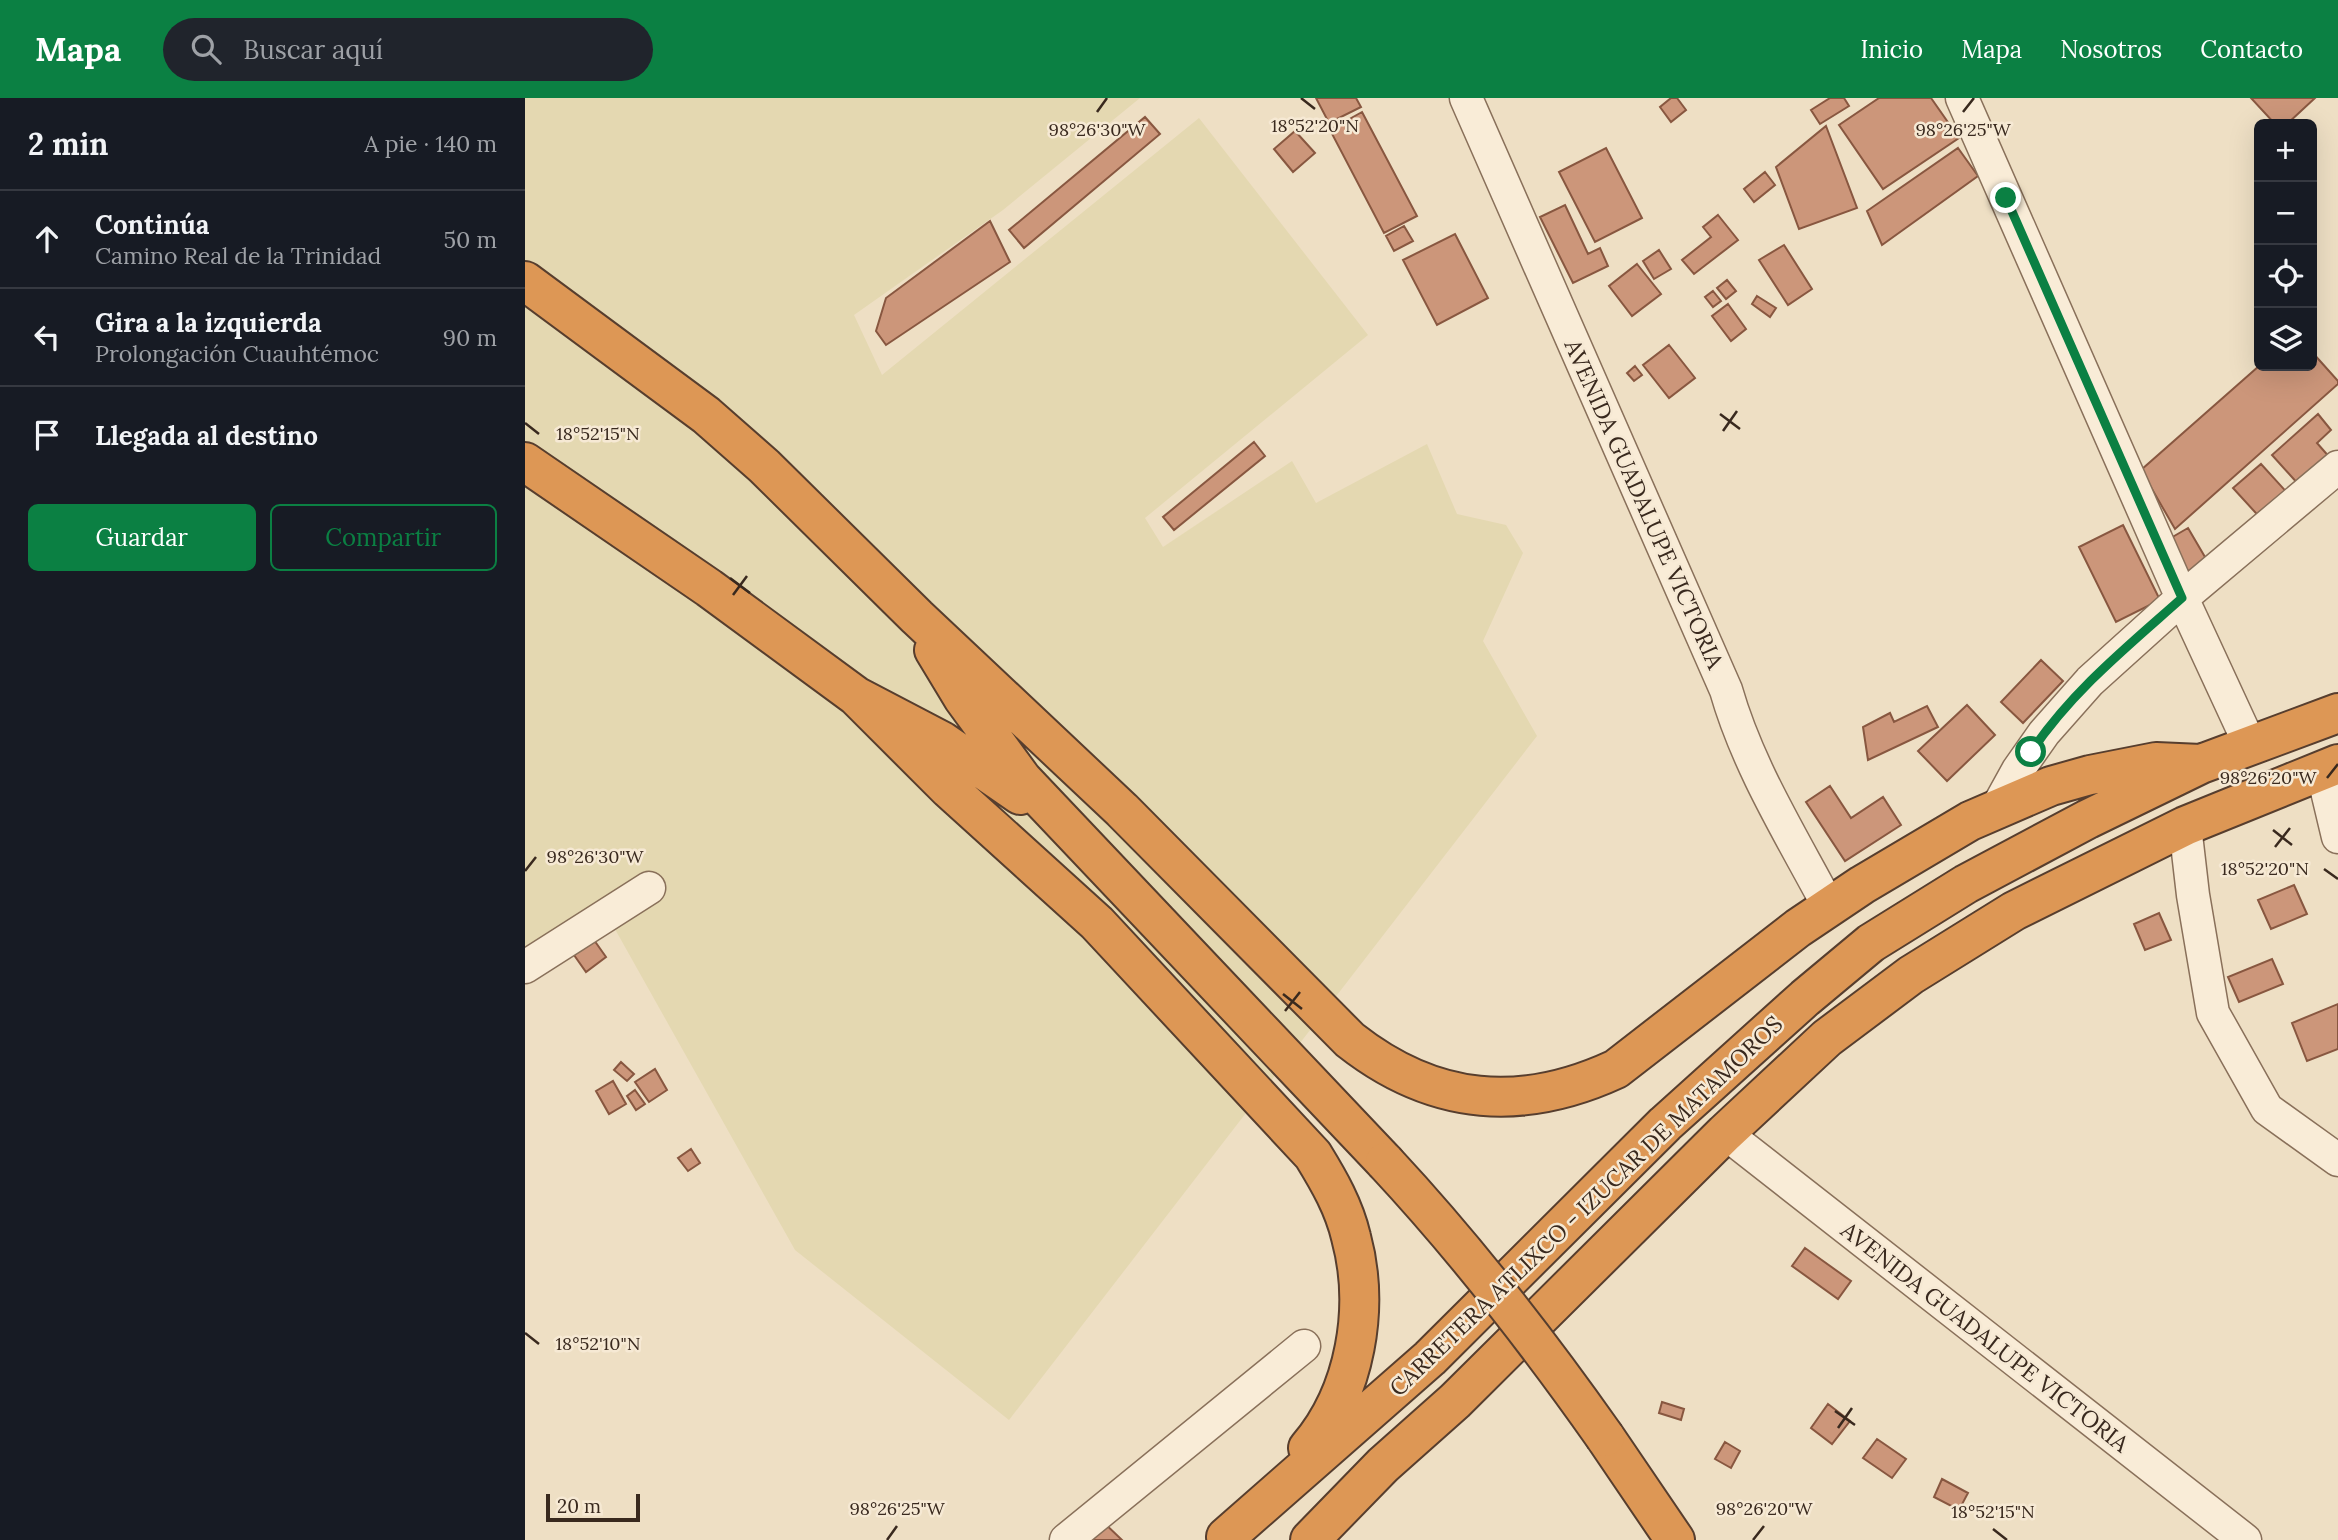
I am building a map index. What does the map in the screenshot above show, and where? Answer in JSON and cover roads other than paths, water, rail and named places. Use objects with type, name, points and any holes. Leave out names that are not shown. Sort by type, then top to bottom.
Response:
[{"type":"highway","points":[[525,281],[706,415],[764,466],[917,617],[1122,810],[1350,1040],[1371,1056],[1421,1082],[1448,1091],[1502,1097],[1561,1090],[1589,1081],[1616,1069],[1737,974],[1829,907],[1928,845],[1997,808],[2051,786],[2130,766],[2156,762],[2201,764]]},
{"type":"highway","points":[[525,462],[697,580],[856,696],[931,735],[993,775],[1098,858]]},
{"type":"highway","points":[[917,617],[938,658],[989,736],[1022,779],[1439,1219],[1489,1279],[1605,1437],[1675,1540]]},
{"type":"highway","name":"CARRETERA ATLIXCO - IZUCAR DE MATAMOROS","points":[[856,696],[924,766],[1056,884],[1137,965],[1313,1155],[1342,1208],[1352,1237],[1360,1297],[1353,1356],[1344,1385],[1317,1437],[1226,1537],[1430,1358],[1665,1124],[1805,998],[1871,943],[1966,884],[2088,819],[2201,764],[2338,713]]},
{"type":"highway","name":"CARRETERA ATLIXCO - IZUCAR DE MATAMOROS","points":[[1310,1540],[1383,1465],[1455,1401],[1725,1133],[1827,1038],[1911,975],[2014,911],[2185,826],[2330,767]]},
{"type":"highway","points":[[1345,1540],[1371,1500],[1383,1465]]},
{"type":"street","name":"AVENIDA GUADALUPE VICTORIA","points":[[1466,98],[1726,690],[1747,752],[1829,907]]},
{"type":"street","points":[[1962,98],[2182,598],[2250,745]]},
{"type":"street","points":[[1997,808],[2018,770],[2066,706],[2089,681],[2182,598],[2338,467]]},
{"type":"street","points":[[2330,767],[2338,837]]},
{"type":"street","points":[[2185,826],[2193,895],[2213,1013],[2267,1109],[2338,1160]]},
{"type":"street","points":[[525,967],[649,888]]},
{"type":"street","name":"AVENIDA GUADALUPE VICTORIA","points":[[1725,1133],[2245,1540]]},
{"type":"street","points":[[1066,1540],[1304,1346]]}]
